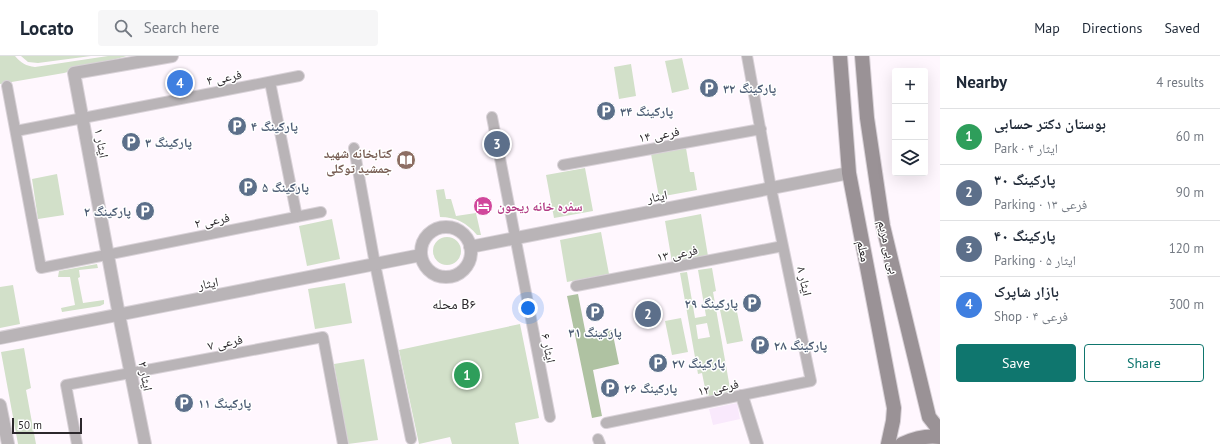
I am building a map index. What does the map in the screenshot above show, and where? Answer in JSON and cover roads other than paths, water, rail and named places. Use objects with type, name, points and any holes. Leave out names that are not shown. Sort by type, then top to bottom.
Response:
[{"type":"main road","name":"معلم","points":[[840,56],[849,173],[894,408],[892,430],[888,444]]},
{"type":"main road","name":"بی بی مریم","points":[[862,56],[867,118],[883,226],[929,418],[940,431]]},
{"type":"main road","points":[[902,444],[912,439],[930,436],[940,437]]},
{"type":"street","name":"ایثار ۱","points":[[120,314],[74,73],[172,56]]},
{"type":"street","name":"ایثار ۸","points":[[747,56],[771,188],[811,381]]},
{"type":"street","name":"فرعی ۴","points":[[16,130],[299,76]]},
{"type":"street","points":[[270,82],[296,217]]},
{"type":"street","points":[[7,86],[16,130]]},
{"type":"street","name":"ایثار ۶","points":[[492,117],[550,417]]},
{"type":"street","name":"فرعی ۱۴","points":[[563,165],[761,129]]},
{"type":"street","name":"فرعی ۲","points":[[16,130],[41,268],[108,253],[321,212]]},
{"type":"street","points":[[354,148],[375,264],[411,439]]},
{"type":"street","name":"ایثار","points":[[470,247],[849,173]]},
{"type":"street","points":[[444,227],[458,230],[463,234],[470,247],[468,262],[457,274],[450,276],[434,274],[423,263],[421,255],[421,247],[424,239],[437,228],[444,227]]},
{"type":"street","name":"فرعی ۱۳","points":[[576,286],[783,246]]},
{"type":"street","name":"ایثار","points":[[0,338],[421,255]]},
{"type":"street","name":"ایثار ۲","points":[[120,314],[145,444]]},
{"type":"street","name":"فرعی ۷","points":[[77,444],[66,385],[132,374],[323,337],[343,444]]},
{"type":"street","name":"فرعی ۱۲","points":[[606,423],[811,381]]},
{"type":"street","points":[[742,396],[757,444]]},
{"type":"street","points":[[0,405],[8,444]]},
{"type":"place","name":"بازار شاپرک","points":[[180,83]]},
{"type":"place","name":"پارکینگ ۳۲","points":[[709,88]]},
{"type":"place","name":"پارکینگ ۳۴","points":[[606,111]]},
{"type":"place","name":"پارکینگ ۴","points":[[237,126]]},
{"type":"place","name":"پارکینگ ۳","points":[[131,142]]},
{"type":"place","name":"پارکینگ ۴۰","points":[[497,144]]},
{"type":"place","name":"کتابخانه شهید جمشید توکلی","points":[[406,160]]},
{"type":"place","name":"پارکینگ ۵","points":[[248,187]]},
{"type":"place","name":"سفره خانه ریحون","points":[[483,206]]},
{"type":"place","name":"پارکینگ ۲","points":[[145,211]]},
{"type":"place","name":"پارکینگ ۲۹","points":[[752,303]]},
{"type":"place","name":"پارکینگ ۳۱","points":[[595,312]]},
{"type":"place","name":"پارکینگ ۳۰","points":[[648,314]]},
{"type":"place","name":"پارکینگ ۲۸","points":[[760,345]]},
{"type":"place","name":"پارکینگ ۲۷","points":[[658,363]]},
{"type":"place","name":"بوستان دکتر حسابی","points":[[467,375]]},
{"type":"place","name":"پارکینگ ۲۶","points":[[610,388]]},
{"type":"place","name":"پارکینگ ۱۱","points":[[184,403]]},
{"type":"district","name":"محله B۶","points":[[454,304]]}]
